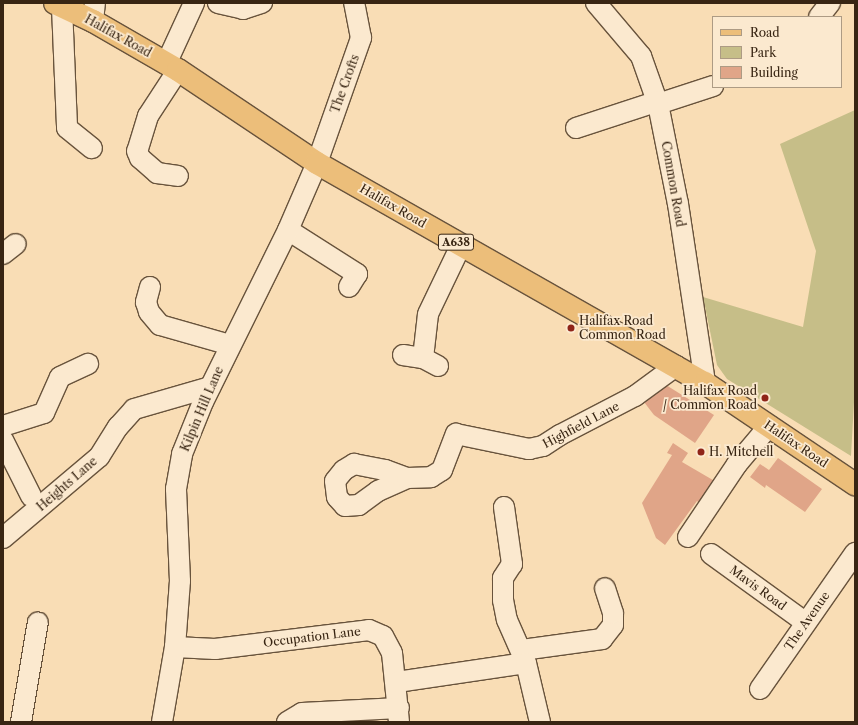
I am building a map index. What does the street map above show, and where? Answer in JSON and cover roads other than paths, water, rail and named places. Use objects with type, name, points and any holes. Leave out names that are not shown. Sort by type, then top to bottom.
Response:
[{"type":"main road","name":"Halifax Road","points":[[58,5],[94,12],[172,67],[317,163],[705,383],[855,484]]},
{"type":"street","points":[[178,176],[157,173],[140,158],[136,151],[148,116],[172,67],[194,3]]},
{"type":"street","points":[[218,3],[243,9],[262,3]]},
{"type":"street","name":"The Crofts","points":[[317,163],[361,38],[354,3]]},
{"type":"street","name":"Common Road","points":[[596,3],[641,56],[658,103],[678,204],[705,383]]},
{"type":"street","points":[[820,16],[830,3]]},
{"type":"street","points":[[58,5],[67,128],[92,148]]},
{"type":"street","points":[[576,128],[712,86]]},
{"type":"street","name":"Kilpin Hill Lane","points":[[162,722],[175,647],[180,581],[176,489],[182,454],[210,387],[288,230],[317,163]]},
{"type":"street","points":[[288,230],[357,274],[349,287]]},
{"type":"street","points":[[403,355],[430,362],[428,314],[461,245]]},
{"type":"street","points":[[150,287],[146,302],[149,312],[160,325],[230,345]]},
{"type":"street","points":[[3,426],[44,413],[60,377],[88,364]]},
{"type":"street","name":"Highfield Lane","points":[[407,478],[431,477],[442,470],[456,434],[530,449],[543,446],[560,434],[635,396],[676,366]]},
{"type":"street","name":"Heights Lane","points":[[3,538],[99,457],[118,427],[134,408],[210,387]]},
{"type":"street","points":[[688,537],[737,464],[769,426]]},
{"type":"street","points":[[3,440],[31,496]]},
{"type":"street","points":[[504,507],[512,564],[502,578],[507,620],[524,657],[540,722]]},
{"type":"street","name":"The Avenue","points":[[760,689],[805,622],[855,553]]},
{"type":"street","name":"Mavis Road","points":[[711,554],[805,622]]},
{"type":"street","points":[[397,682],[524,657],[602,639],[613,625],[613,613],[605,588]]},
{"type":"street","points":[[21,722],[38,622]]},
{"type":"street","name":"Occupation Lane","points":[[175,647],[215,649],[369,630],[383,636],[392,653],[397,682],[399,715]]},
{"type":"street","points":[[287,722],[302,713],[399,715]]},
{"type":"place","name":"Halifax Road Common Road","points":[[571,328]]},
{"type":"place","name":"Halifax Road / Common Road","points":[[765,398]]},
{"type":"place","name":"H. Mitchell","points":[[701,452]]}]
